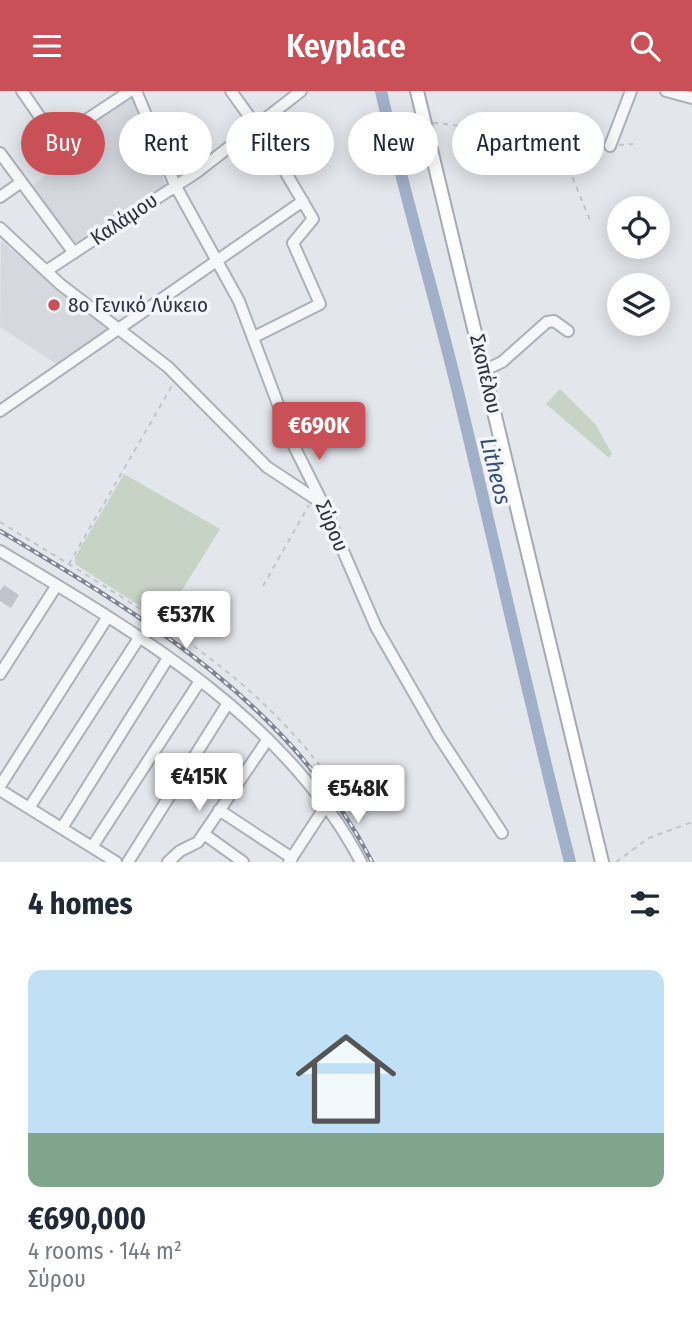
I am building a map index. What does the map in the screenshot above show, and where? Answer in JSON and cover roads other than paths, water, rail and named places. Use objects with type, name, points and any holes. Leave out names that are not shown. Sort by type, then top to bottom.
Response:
[{"type":"main road","name":"Σκοπέλου","points":[[417,91],[602,862]]},
{"type":"street","points":[[28,93],[51,133],[59,138],[130,91]]},
{"type":"street","name":"Σύρου","points":[[136,91],[175,185],[218,260],[254,337],[293,445],[386,646],[438,734],[502,833]]},
{"type":"street","points":[[231,91],[246,112]]},
{"type":"street","name":"Καλάμου","points":[[275,112],[301,91]]},
{"type":"street","points":[[610,146],[631,91]]},
{"type":"street","points":[[666,91],[692,98]]},
{"type":"street","name":"Καλάμου","points":[[46,271],[226,149]]},
{"type":"street","points":[[0,153],[74,253]]},
{"type":"street","points":[[254,337],[320,304],[293,243],[313,221],[287,175]]},
{"type":"street","points":[[0,197],[20,183]]},
{"type":"street","points":[[0,411],[303,201]]},
{"type":"street","points":[[2,233],[178,377],[267,467],[317,499]]},
{"type":"street","points":[[485,370],[502,362],[547,322],[554,321],[568,331]]},
{"type":"street","points":[[0,551],[139,638],[228,703],[268,739],[326,807],[361,862]]},
{"type":"street","points":[[0,674],[57,585]]},
{"type":"street","points":[[107,618],[0,788],[116,862]]},
{"type":"street","points":[[29,808],[139,638]]},
{"type":"street","points":[[62,828],[168,658]]},
{"type":"street","points":[[92,847],[200,681]]},
{"type":"street","points":[[128,862],[228,703]]},
{"type":"street","points":[[168,862],[180,851],[198,842],[268,739]]},
{"type":"street","points":[[219,810],[290,860],[326,807]]},
{"type":"street","points":[[204,834],[243,862]]},
{"type":"waterway","name":"Litheos","points":[[381,91],[457,388],[570,862]]},
{"type":"railway","points":[[0,531],[161,633],[211,670],[258,711],[301,756],[339,806],[372,862]]},
{"type":"place","name":"8ο Γενικό Λύκειο","points":[[54,305]]}]
